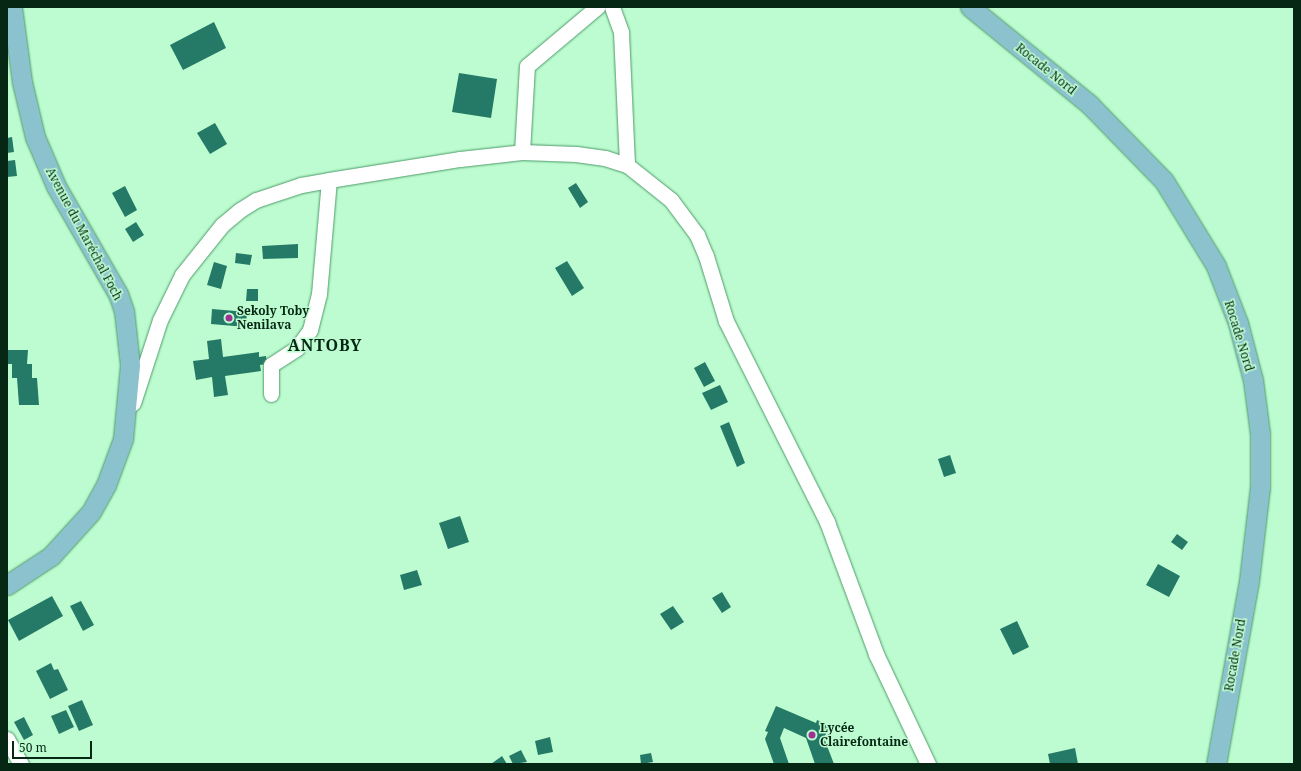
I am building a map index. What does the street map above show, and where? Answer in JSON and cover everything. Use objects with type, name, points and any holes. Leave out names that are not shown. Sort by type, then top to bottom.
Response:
[{"type":"main road","name":"Avenue du Maréchal Foch","points":[[7,585],[51,556],[91,512],[106,485],[123,439],[130,365],[124,311],[96,254],[56,186],[34,137],[22,82],[12,7]]},
{"type":"main road","name":"Rocade Nord","points":[[970,7],[1090,105],[1164,181],[1216,266],[1238,323],[1253,380],[1260,434],[1260,487],[1249,581],[1216,764]]},
{"type":"street","points":[[522,152],[527,66],[597,7]]},
{"type":"street","points":[[612,7],[622,40],[627,165]]},
{"type":"street","points":[[123,439],[137,385],[160,320],[182,275],[207,243],[240,210],[256,200],[301,185],[460,159],[522,152],[576,154],[605,158],[627,165],[671,200],[697,236],[726,321],[827,522],[876,654],[928,764]]},
{"type":"street","points":[[271,394],[271,365],[297,348],[310,330],[319,294],[329,180]]},
{"type":"street","points":[[7,739],[20,764]]},
{"type":"building","points":[[214,22],[226,48],[183,70],[170,45]]},
{"type":"building","points":[[459,73],[497,79],[491,118],[452,112]]},
{"type":"building","points":[[215,123],[227,144],[210,154],[197,133]]},
{"type":"building","points":[[12,137],[14,152],[7,153],[7,138]]},
{"type":"building","points":[[15,160],[17,176],[7,177],[7,161]]},
{"type":"building","points":[[576,183],[588,202],[580,208],[568,188]]},
{"type":"building","points":[[125,186],[137,210],[125,217],[112,193]]},
{"type":"building","points":[[136,222],[144,235],[133,242],[125,229]]},
{"type":"building","points":[[298,244],[298,258],[263,259],[262,246]]},
{"type":"building","points":[[236,253],[252,255],[250,265],[235,263]]},
{"type":"building","points":[[567,261],[584,288],[572,296],[555,268]]},
{"type":"building","points":[[214,262],[227,266],[221,289],[207,285]]},
{"type":"building","points":[[247,289],[258,289],[258,301],[246,301]]},
{"type":"building","name":"Sekoly Toby Nenilava","points":[[212,309],[247,312],[246,327],[211,324]]},
{"type":"building","points":[[221,339],[223,357],[259,352],[259,357],[266,356],[267,364],[260,365],[261,371],[225,376],[228,395],[214,397],[212,377],[196,380],[193,361],[209,359],[207,341]]},
{"type":"building","points":[[7,350],[28,350],[27,364],[32,364],[32,378],[37,378],[39,405],[19,405],[17,378],[12,378],[12,364],[7,364]]},
{"type":"building","points":[[705,362],[715,381],[704,387],[694,368]]},
{"type":"building","points":[[720,385],[728,402],[711,410],[702,393]]},
{"type":"building","points":[[729,422],[745,463],[737,467],[720,426]]},
{"type":"building","points":[[950,455],[956,473],[944,477],[938,459]]},
{"type":"building","points":[[460,516],[469,542],[448,549],[439,523]]},
{"type":"building","points":[[1177,534],[1188,542],[1182,550],[1171,542]]},
{"type":"building","points":[[1158,564],[1180,576],[1169,597],[1146,585]]},
{"type":"building","points":[[417,570],[422,585],[404,590],[400,575]]},
{"type":"building","points":[[722,592],[731,607],[722,613],[712,598]]},
{"type":"building","points":[[52,596],[63,616],[19,641],[8,620]]},
{"type":"building","points":[[81,601],[94,625],[83,631],[70,606]]},
{"type":"building","points":[[673,606],[684,622],[671,630],[660,614]]},
{"type":"building","points":[[1017,621],[1029,647],[1013,655],[1000,629]]},
{"type":"building","points":[[51,663],[54,670],[58,669],[68,690],[50,699],[36,671]]},
{"type":"building","points":[[82,700],[93,725],[79,731],[68,706]]},
{"type":"building","name":"Lycée Clairefontaine","points":[[776,706],[816,723],[817,720],[830,726],[824,738],[834,764],[815,764],[806,738],[784,728],[780,738],[789,764],[774,764],[765,739],[768,732],[765,731]]},
{"type":"building","points":[[66,710],[74,727],[59,734],[51,716]]},
{"type":"building","points":[[24,717],[33,735],[24,740],[14,722]]},
{"type":"building","points":[[550,737],[553,752],[538,755],[535,741]]},
{"type":"building","points":[[1075,748],[1078,764],[1050,764],[1048,754]]},
{"type":"building","points":[[521,750],[527,762],[513,764],[509,756]]},
{"type":"building","points":[[651,753],[653,762],[641,764],[640,755]]},
{"type":"building","points":[[502,756],[507,764],[491,764]]},
{"type":"place","name":"Sekoly Toby Nenilava","points":[[229,318]]},
{"type":"place","name":"Lycée Clairefontaine","points":[[812,735]]},
{"type":"district","name":"ANTOBY","points":[[325,345]]}]
